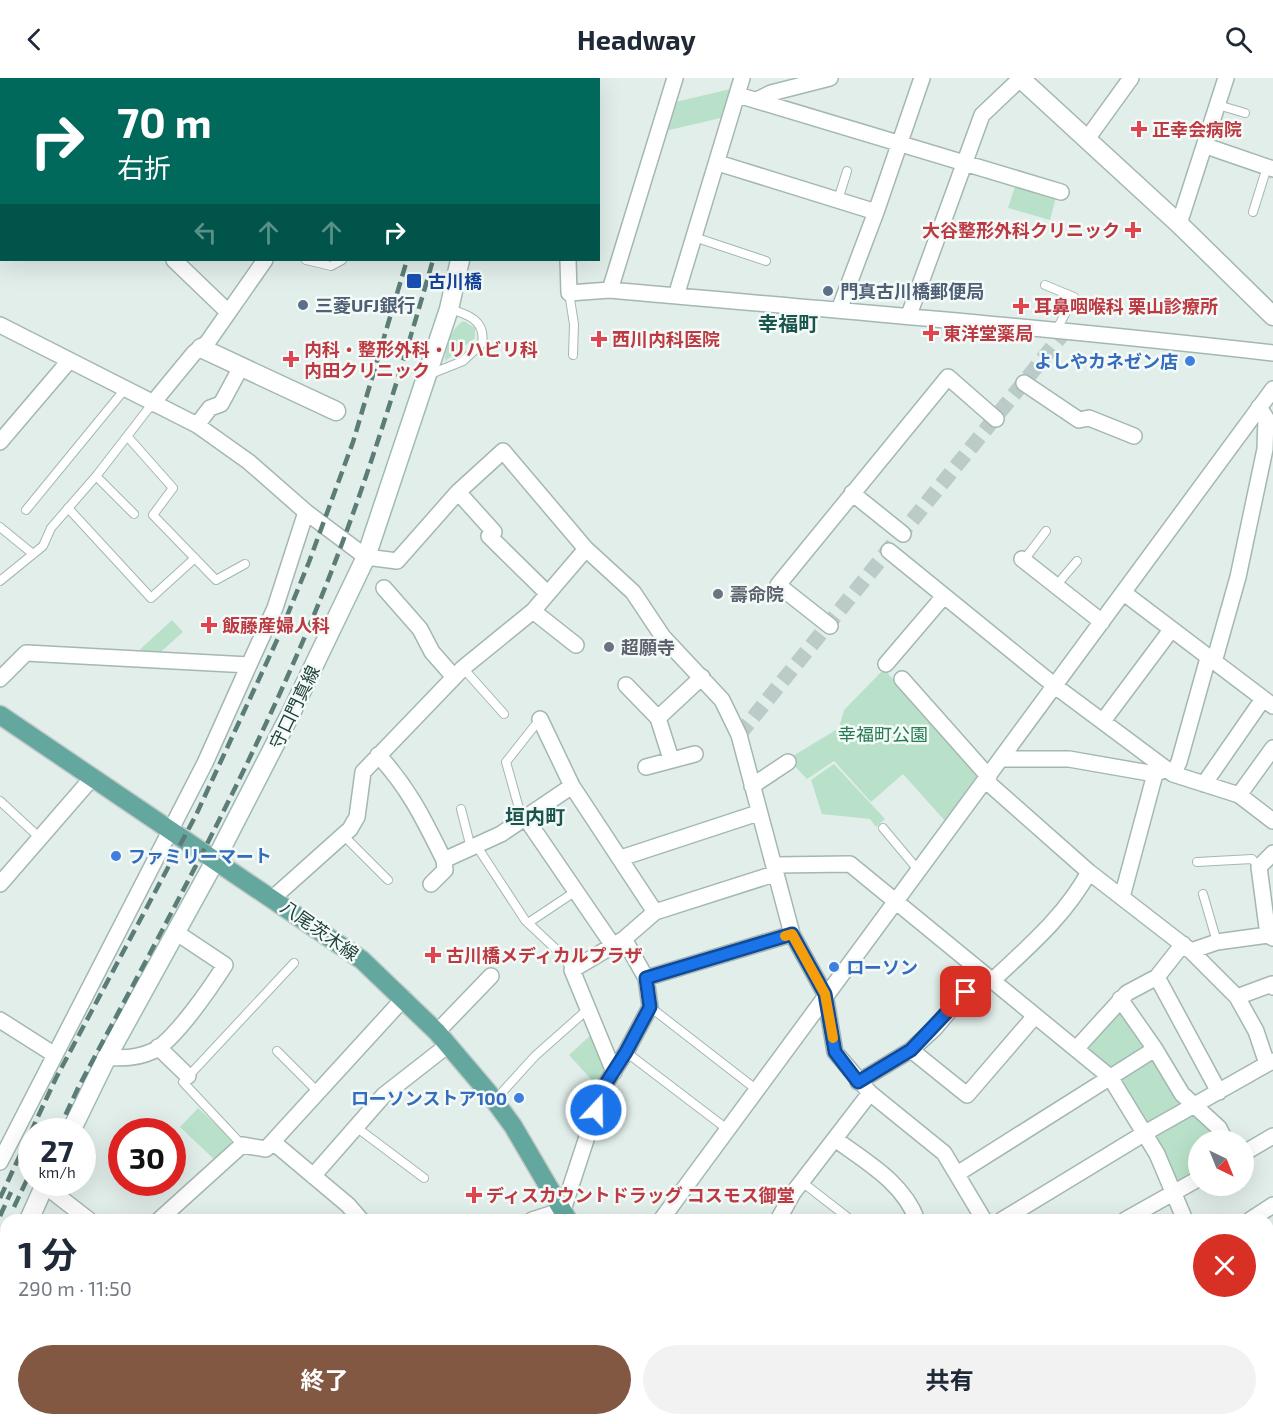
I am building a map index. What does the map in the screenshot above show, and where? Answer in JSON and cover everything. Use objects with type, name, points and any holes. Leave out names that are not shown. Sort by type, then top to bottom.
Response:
[{"type":"main road","points":[[1021,78],[1179,224],[1273,316]]},
{"type":"main road","name":"守口門真線","points":[[77,1118],[107,1057],[215,861],[292,711],[366,557],[449,309],[460,261]]},
{"type":"main road","points":[[201,348],[336,411]]},
{"type":"main road","name":"八尾茨木線","points":[[0,715],[215,861],[274,897],[362,960],[404,998],[442,1038],[495,1101],[513,1126],[564,1214]]},
{"type":"main road","points":[[32,1214],[40,1196]]},
{"type":"street","points":[[610,290],[675,78]]},
{"type":"street","points":[[676,296],[742,78]]},
{"type":"street","points":[[757,100],[771,93],[830,78]]},
{"type":"street","points":[[838,310],[876,212],[922,78]]},
{"type":"street","points":[[909,315],[982,115],[1021,78]]},
{"type":"street","points":[[1092,132],[1131,78]]},
{"type":"street","points":[[1179,224],[1226,78]]},
{"type":"street","points":[[738,94],[1061,192]]},
{"type":"street","points":[[1206,146],[1270,168]]},
{"type":"street","points":[[718,163],[876,212]]},
{"type":"street","points":[[175,261],[228,312]]},
{"type":"street","points":[[152,404],[201,348],[264,261]]},
{"type":"street","points":[[568,261],[569,293],[610,290],[909,315],[1273,353]]},
{"type":"street","points":[[2,329],[197,425],[249,462],[306,512],[366,557],[397,561],[458,492],[503,451],[586,549],[633,592],[663,636],[722,700],[739,735],[792,934],[825,994],[835,1052],[858,1082],[944,1153],[980,1214]]},
{"type":"street","points":[[0,442],[69,362]]},
{"type":"street","points":[[197,425],[210,408],[221,404],[241,367]]},
{"type":"street","points":[[830,626],[778,585],[948,377],[996,419]]},
{"type":"street","points":[[1024,383],[1079,420],[1089,418],[1134,436]]},
{"type":"street","points":[[665,1214],[825,994],[897,902],[1273,389]]},
{"type":"street","points":[[1122,897],[1164,772],[1179,762],[1238,577],[1265,449],[1266,418],[1260,408]]},
{"type":"street","points":[[458,492],[494,532],[489,536],[547,592]]},
{"type":"street","points":[[852,493],[903,534]]},
{"type":"street","points":[[0,1162],[129,915],[169,828],[205,763],[275,608],[306,512]]},
{"type":"street","points":[[274,897],[343,835],[357,817],[359,780],[378,755],[407,729],[458,672],[533,611],[586,549]]},
{"type":"street","points":[[889,551],[1164,772]]},
{"type":"street","points":[[1023,559],[1055,587],[1102,622]]},
{"type":"street","points":[[384,588],[420,629],[432,652],[458,672]]},
{"type":"street","points":[[1124,593],[1268,702],[1204,784]]},
{"type":"street","points":[[886,664],[944,596]]},
{"type":"street","points":[[533,611],[576,645]]},
{"type":"street","points":[[1103,721],[1171,630]]},
{"type":"street","points":[[0,679],[26,653],[249,665]]},
{"type":"street","points":[[658,718],[702,677]]},
{"type":"street","points":[[902,679],[988,779],[1089,872],[1187,947],[1237,997],[1270,1062],[1145,1133],[1012,1214]]},
{"type":"street","points":[[626,685],[658,718],[671,759]]},
{"type":"street","points":[[540,719],[572,786],[655,912]]},
{"type":"street","points":[[1239,795],[1273,748]]},
{"type":"street","points":[[646,767],[695,754]]},
{"type":"street","points":[[378,755],[401,780],[415,801],[444,860],[445,870],[431,884]]},
{"type":"street","points":[[1001,759],[1069,759],[1164,772],[1239,795],[1273,821]]},
{"type":"street","points":[[752,786],[788,762]]},
{"type":"street","points":[[0,884],[92,778]]},
{"type":"street","points":[[444,860],[501,834],[572,786]]},
{"type":"street","points":[[621,858],[758,813]]},
{"type":"street","points":[[524,818],[576,891],[646,978],[650,1007],[626,1052],[603,1088],[565,1214]]},
{"type":"street","points":[[1076,1049],[1120,999],[1157,977],[1187,947],[1271,936],[1259,867],[1273,853]]},
{"type":"street","points":[[614,1072],[572,970],[619,943],[655,912],[775,869],[850,864],[1110,1077],[1145,1133],[1183,1214]]},
{"type":"street","points":[[858,1082],[911,1050],[987,977],[1051,926],[1075,897],[1089,872]]},
{"type":"street","points":[[107,1057],[126,1059],[158,1047],[202,1002],[225,965],[177,933]]},
{"type":"street","points":[[646,978],[792,934]]},
{"type":"street","points":[[313,1176],[384,1095],[442,1038],[491,976]]},
{"type":"street","points":[[1157,977],[1219,1092]]},
{"type":"street","points":[[1237,997],[1272,984],[1273,987]]},
{"type":"street","points":[[166,1214],[243,1145],[266,1149],[404,998]]},
{"type":"street","points":[[1120,999],[1155,1049],[1182,1094],[1220,1130]]},
{"type":"street","points":[[911,1050],[967,1095],[1035,1017]]},
{"type":"street","points":[[0,1020],[55,1055]]},
{"type":"street","points":[[158,1047],[188,1076]]},
{"type":"street","points":[[957,1174],[1155,1049]]},
{"type":"street","points":[[782,1214],[802,1182],[870,1093]]},
{"type":"street","points":[[1254,1147],[1273,1136]]},
{"type":"street","points":[[835,1139],[889,1179],[906,1197],[914,1214]]},
{"type":"street","points":[[273,1142],[354,1214]]},
{"type":"street","points":[[1136,1214],[1188,1184]]},
{"type":"street","points":[[60,1196],[82,1214]]},
{"type":"street","points":[[1259,1214],[1273,1205]]},
{"type":"lane","points":[[1218,105],[1245,113]]},
{"type":"lane","points":[[1253,212],[1270,168]]},
{"type":"lane","points":[[838,200],[847,171]]},
{"type":"lane","points":[[694,237],[766,261]]},
{"type":"lane","points":[[310,261],[331,266],[340,261]]},
{"type":"lane","points":[[1045,285],[1074,297],[1057,329]]},
{"type":"lane","points":[[569,293],[574,324],[573,355]]},
{"type":"lane","points":[[427,376],[463,361],[482,343],[482,327],[472,317],[449,309]]},
{"type":"lane","points":[[26,510],[125,389]]},
{"type":"lane","points":[[0,581],[43,546],[51,528],[96,476],[152,404]]},
{"type":"lane","points":[[127,436],[173,488],[153,515],[216,580],[246,564]]},
{"type":"lane","points":[[96,476],[134,514]]},
{"type":"lane","points":[[68,508],[151,598],[195,558]]},
{"type":"lane","points":[[0,527],[33,554]]},
{"type":"lane","points":[[1023,559],[1046,531]]},
{"type":"lane","points":[[1055,587],[1077,561]]},
{"type":"lane","points":[[458,672],[504,714]]},
{"type":"lane","points":[[524,818],[506,762],[540,719]]},
{"type":"lane","points":[[0,801],[41,839]]},
{"type":"lane","points":[[461,809],[474,846],[528,923],[561,954],[572,970]]},
{"type":"lane","points":[[883,828],[919,871]]},
{"type":"lane","points":[[343,835],[388,880]]},
{"type":"lane","points":[[1197,862],[1252,859],[1259,867]]},
{"type":"lane","points":[[528,923],[576,891]]},
{"type":"lane","points":[[1203,894],[1217,942]]},
{"type":"lane","points":[[243,1145],[183,1082],[294,963]]},
{"type":"lane","points":[[650,1007],[757,1090]]},
{"type":"lane","points":[[495,1101],[535,1056],[588,1009]]},
{"type":"lane","points":[[277,1051],[318,1092]]},
{"type":"lane","points":[[626,1052],[727,1129]]},
{"type":"lane","points":[[356,1127],[424,1178]]},
{"type":"lane","points":[[802,1182],[843,1214]]},
{"type":"green space","points":[[735,88],[725,117],[665,131],[671,103]]},
{"type":"green space","points":[[1015,186],[1056,197],[1050,220],[1008,208]]},
{"type":"green space","points":[[464,321],[475,328],[475,338],[445,361],[453,333],[456,327]]},
{"type":"green space","points":[[172,620],[183,632],[155,657],[134,655]]},
{"type":"green space","name":"幸福町公園","points":[[884,669],[980,776],[946,822],[903,774],[871,802],[834,761],[807,779],[788,759],[839,728],[844,710]]},
{"type":"green space","points":[[834,764],[885,819],[876,827],[870,819],[822,814],[811,780]]},
{"type":"green space","points":[[1114,1012],[1122,1012],[1212,1130],[1188,1130],[1188,1181],[1183,1184],[1175,1180],[1086,1052],[1086,1045]]},
{"type":"green space","points":[[594,1032],[611,1072],[598,1087],[569,1055]]},
{"type":"green space","points":[[198,1108],[232,1139],[229,1149],[217,1162],[186,1133],[186,1121]]},
{"type":"tunnel","points":[[739,735],[1066,330]]},
{"type":"railway","points":[[0,1198],[56,1078],[196,815],[278,638],[353,442],[407,261]]},
{"type":"railway","points":[[64,1118],[245,768],[305,637],[332,570],[373,455],[433,261]]},
{"type":"railway","points":[[1,1214],[11,1192]]},
{"type":"railway","points":[[14,1207],[19,1196]]},
{"type":"slow traffic","points":[[785,936],[792,934],[825,994],[833,1038]]},
{"type":"place","name":"正幸会病院","points":[[1139,129]]},
{"type":"place","name":"大谷整形外科クリニック","points":[[1133,230]]},
{"type":"place","name":"古川橋","points":[[414,281]]},
{"type":"place","name":"門真古川橋郵便局","points":[[828,291]]},
{"type":"place","name":"三菱UFJ銀行","points":[[303,305]]},
{"type":"place","name":"耳鼻咽喉科 栗山診療所","points":[[1021,306]]},
{"type":"place","name":"東洋堂薬局","points":[[931,333]]},
{"type":"place","name":"西川内科医院","points":[[599,339]]},
{"type":"place","name":"内科・整形外科・リハビリ科 内田クリニック","points":[[291,359]]},
{"type":"place","name":"よしやカネゼン店","points":[[1190,361]]},
{"type":"place","name":"壽命院","points":[[718,594]]},
{"type":"place","name":"飯藤産婦人科","points":[[209,625]]},
{"type":"place","name":"超願寺","points":[[609,647]]},
{"type":"place","name":"ファミリーマート","points":[[116,856]]},
{"type":"place","name":"古川橋メディカルプラザ","points":[[433,955]]},
{"type":"place","name":"ローソン","points":[[834,967]]},
{"type":"place","name":"ローソンストア100","points":[[519,1098]]},
{"type":"place","name":"ディスカウントドラッグ コスモス御堂","points":[[474,1195]]},
{"type":"district","name":"幸福町","points":[[788,323]]},
{"type":"district","name":"垣内町","points":[[535,816]]},
{"type":"route","points":[[596,1110],[603,1088],[626,1052],[650,1007],[646,978],[792,934],[825,994],[835,1052],[858,1082],[911,1050],[966,992]]}]
